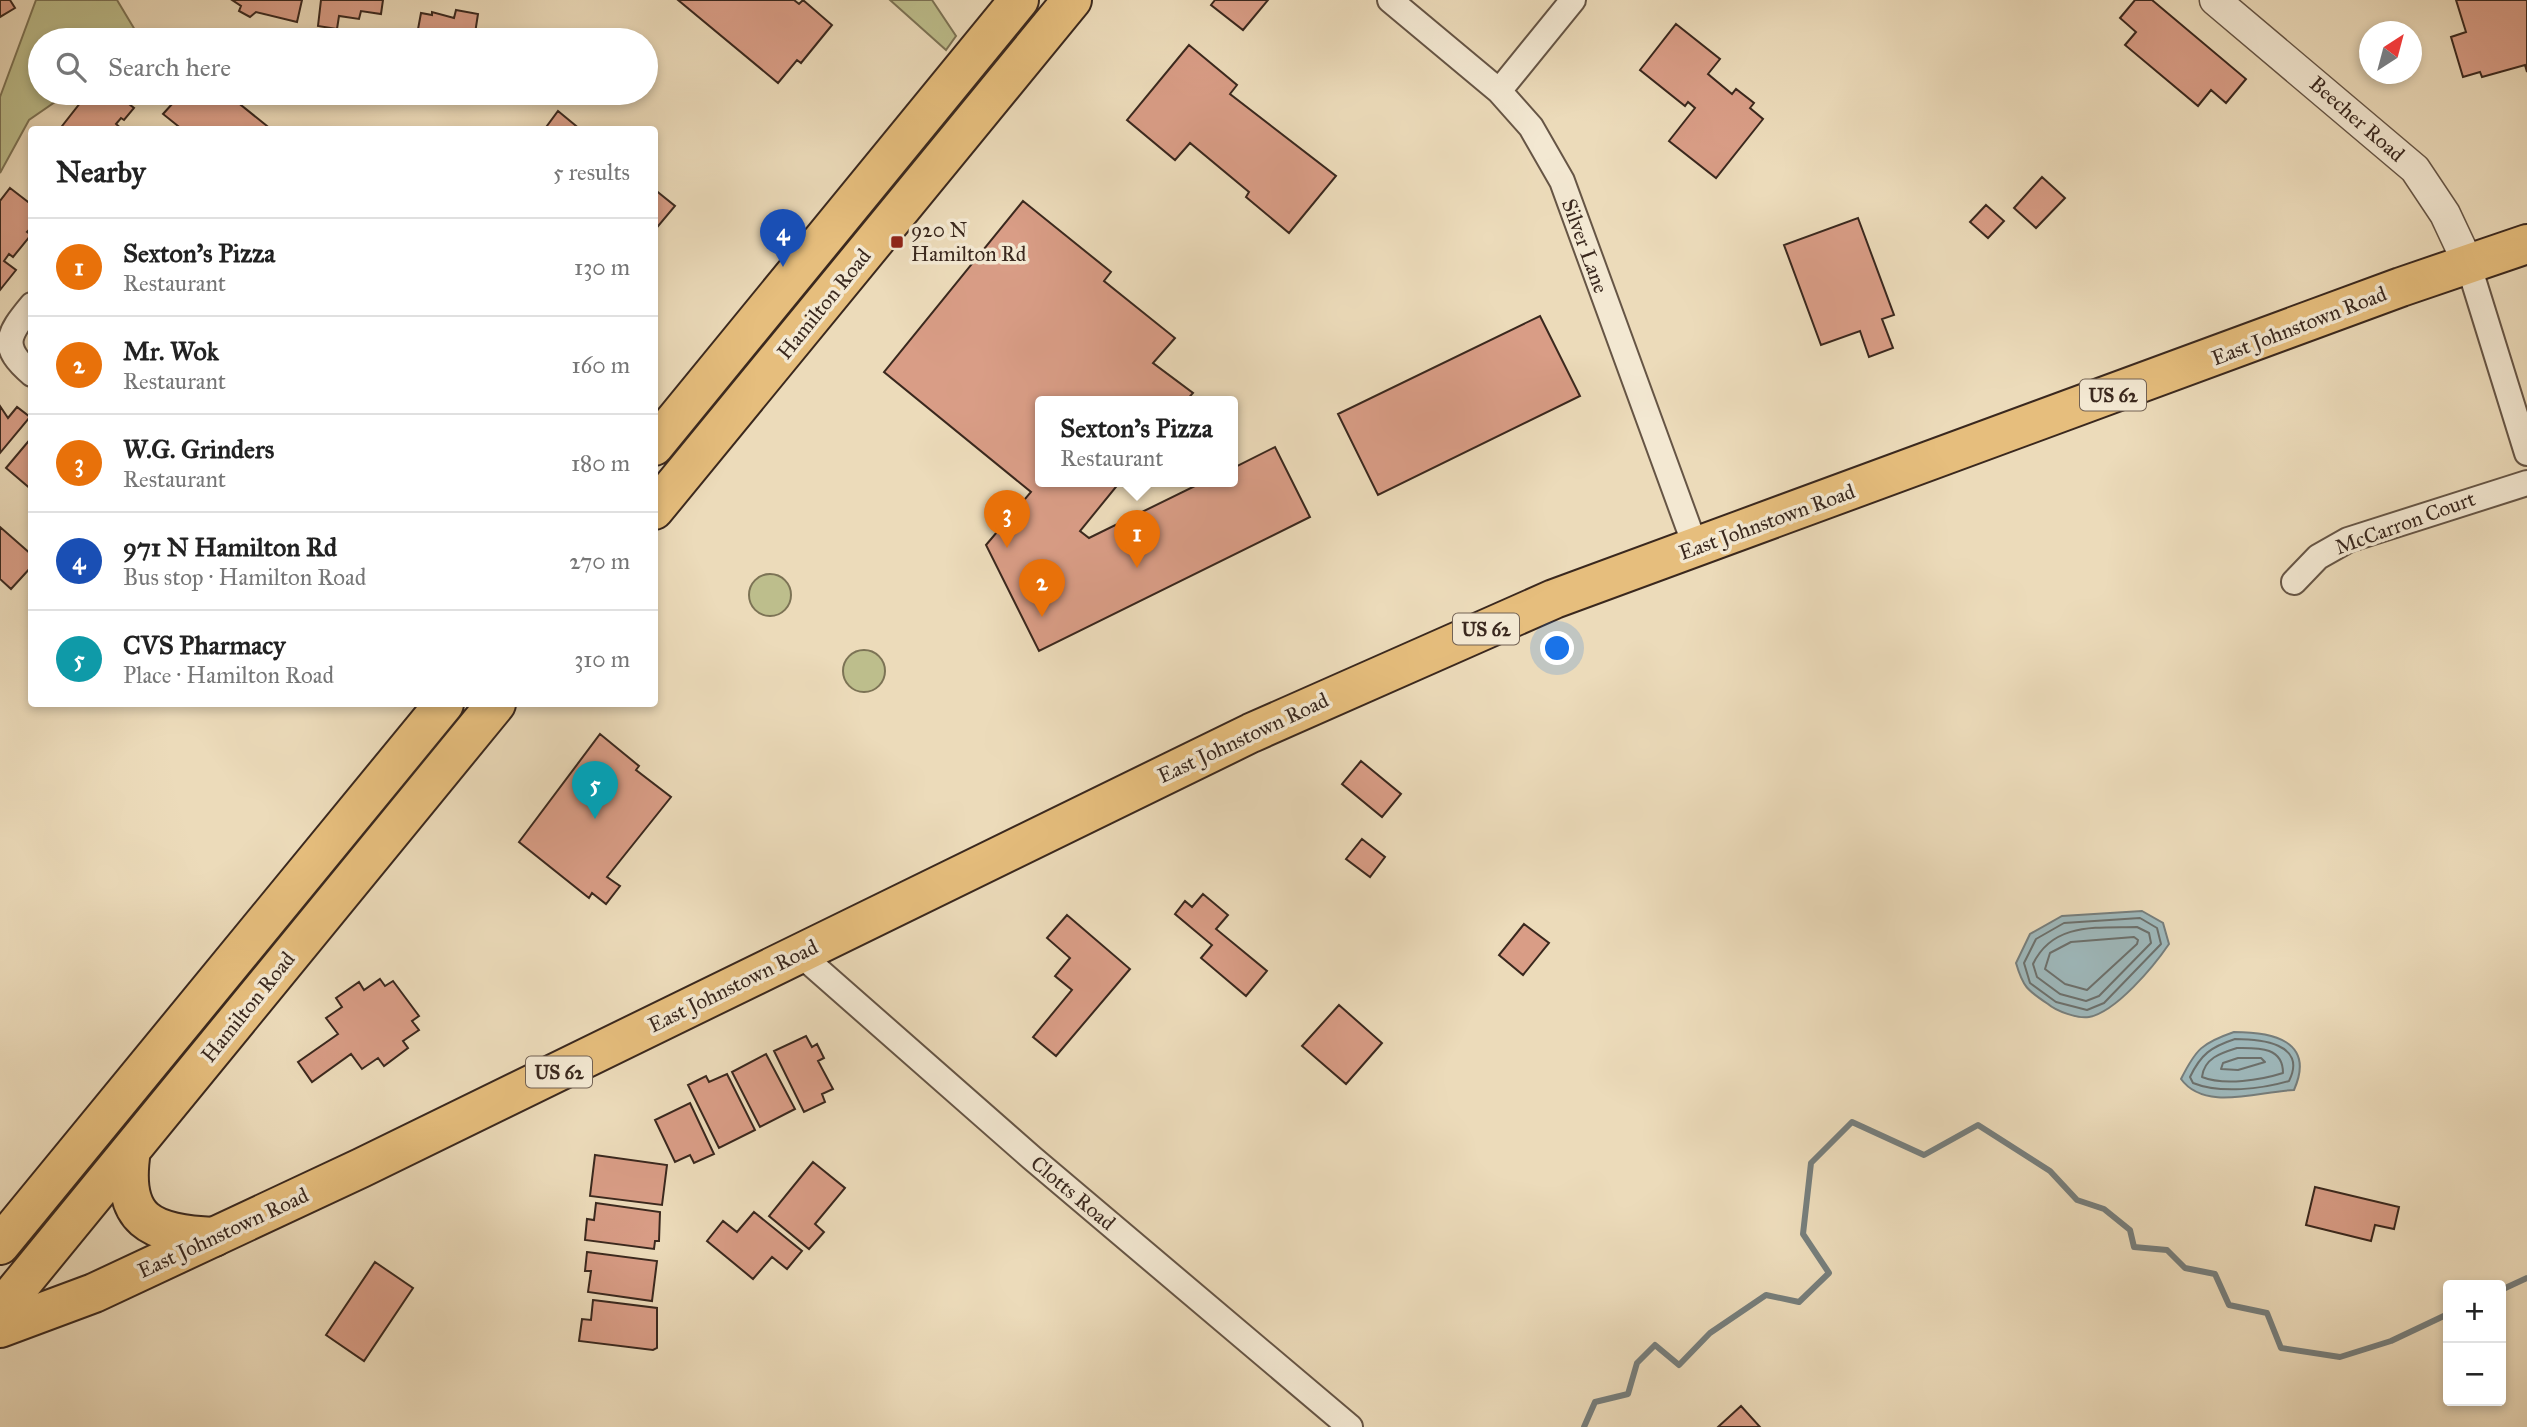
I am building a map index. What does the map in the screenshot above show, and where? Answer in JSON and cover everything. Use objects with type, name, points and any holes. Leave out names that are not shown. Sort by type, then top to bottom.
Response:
[{"type":"main road","name":"Hamilton Road","points":[[658,505],[1072,0]]},
{"type":"main road","name":"Hamilton Road","points":[[658,441],[1006,4]]},
{"type":"main road","name":"East Johnstown Road","points":[[0,1328],[94,1293],[214,1237],[1251,733],[1554,599],[2468,263],[2527,244]]},
{"type":"main road","name":"Hamilton Road","points":[[0,1245],[442,707]]},
{"type":"main road","name":"Hamilton Road","points":[[0,1310],[485,707]]},
{"type":"main road","points":[[131,1150],[128,1173],[136,1210],[156,1228],[173,1235],[214,1237]]},
{"type":"street","name":"Silver Lane","points":[[1390,0],[1499,91],[1531,127],[1562,181],[1696,548]]},
{"type":"street","points":[[1499,91],[1573,0]]},
{"type":"street","name":"Beecher Road","points":[[2216,0],[2415,169],[2445,214],[2468,263]]},
{"type":"street","points":[[2468,263],[2527,453]]},
{"type":"street","points":[[28,310],[10,334],[14,359],[28,371]]},
{"type":"street","name":"McCarron Court","points":[[2294,582],[2318,557],[2348,540],[2527,483]]},
{"type":"street","name":"Clotts Road","points":[[800,954],[1032,1158],[1350,1427]]},
{"type":"green space","points":[[36,0],[117,0],[134,28],[28,28],[28,105],[51,105],[29,120],[0,173],[0,97]]},
{"type":"green space","points":[[890,0],[932,0],[956,36],[946,50]]},
{"type":"green space","points":[[770,574],[785,580],[791,595],[785,610],[770,616],[755,610],[749,595],[755,580]]},
{"type":"green space","points":[[864,650],[879,656],[885,671],[879,686],[864,692],[849,686],[843,671],[849,656]]},
{"type":"water","points":[[2142,911],[2163,923],[2169,944],[2144,975],[2111,1007],[2089,1017],[2073,1016],[2052,1007],[2030,991],[2021,978],[2016,963],[2030,934],[2062,916]]},
{"type":"water","points":[[2234,1032],[2262,1034],[2286,1042],[2299,1060],[2299,1073],[2294,1090],[2218,1097],[2191,1089],[2181,1079],[2196,1054],[2207,1044]]},
{"type":"building","points":[[0,0],[10,0],[15,8],[0,17]]},
{"type":"building","points":[[232,0],[302,0],[297,22],[256,12],[250,17],[239,11],[241,6]]},
{"type":"building","points":[[321,0],[383,0],[381,14],[361,11],[359,19],[339,16],[337,28],[318,26]]},
{"type":"building","points":[[678,0],[794,0],[799,4],[803,0],[832,25],[801,63],[797,60],[778,83]]},
{"type":"building","points":[[1215,0],[1268,0],[1243,30],[1211,5]]},
{"type":"building","points":[[2135,0],[2152,0],[2246,79],[2226,103],[2211,90],[2198,106],[2125,45],[2136,32],[2120,18]]},
{"type":"building","points":[[2456,0],[2527,0],[2527,72],[2525,65],[2482,77],[2480,72],[2463,77],[2451,37],[2466,32]]},
{"type":"building","points":[[456,10],[478,14],[476,28],[418,28],[421,13],[432,15],[432,12],[454,18]]},
{"type":"building","points":[[1676,24],[1720,59],[1708,74],[1732,94],[1736,89],[1754,103],[1750,108],[1763,119],[1716,178],[1669,141],[1695,108],[1688,102],[1685,106],[1640,70]]},
{"type":"building","points":[[1189,45],[1237,85],[1230,94],[1336,176],[1289,233],[1246,197],[1249,192],[1190,143],[1175,160],[1127,120]]},
{"type":"building","points":[[79,105],[130,105],[134,108],[124,120],[121,118],[116,124],[118,126],[62,126]]},
{"type":"building","points":[[171,105],[241,105],[267,126],[178,126],[163,114]]},
{"type":"building","points":[[558,111],[576,126],[547,126]]},
{"type":"building","points":[[2042,177],[2065,198],[2036,228],[2014,208]]},
{"type":"building","points":[[10,188],[28,202],[28,239],[13,257],[9,254],[4,261],[16,270],[0,290],[0,201]]},
{"type":"building","points":[[658,192],[675,206],[658,226]]},
{"type":"building","points":[[1023,201],[1111,272],[1104,281],[1175,338],[1153,363],[1193,393],[1190,396],[1035,396],[1035,487],[1116,487],[1080,531],[1089,538],[1193,487],[1238,487],[1238,466],[1275,447],[1310,517],[1039,651],[986,545],[1031,492],[884,372]]},
{"type":"building","points":[[1986,205],[2004,221],[1988,238],[1970,222]]},
{"type":"building","points":[[1858,218],[1894,315],[1882,319],[1893,348],[1869,357],[1860,331],[1821,345],[1784,245]]},
{"type":"building","points":[[1540,316],[1580,396],[1378,495],[1338,414]]},
{"type":"building","points":[[0,406],[8,418],[17,407],[28,415],[28,419],[0,453]]},
{"type":"building","points":[[28,442],[28,487],[6,468]]},
{"type":"building","points":[[0,527],[28,552],[28,570],[11,589],[0,579]]},
{"type":"building","points":[[600,734],[639,766],[636,770],[671,797],[607,877],[620,886],[606,904],[592,893],[589,898],[519,842]]},
{"type":"building","points":[[1361,761],[1401,794],[1382,817],[1342,784]]},
{"type":"building","points":[[1362,839],[1385,857],[1370,877],[1346,859]]},
{"type":"building","points":[[1203,894],[1228,915],[1216,929],[1267,971],[1246,996],[1201,958],[1212,945],[1175,914],[1185,901],[1192,907]]},
{"type":"building","points":[[1067,915],[1130,969],[1056,1056],[1033,1037],[1072,990],[1055,976],[1070,958],[1047,938]]},
{"type":"building","points":[[1524,924],[1549,943],[1523,975],[1499,955]]},
{"type":"building","points":[[380,979],[385,986],[393,981],[419,1016],[412,1021],[419,1030],[403,1041],[408,1048],[384,1066],[378,1058],[362,1069],[351,1054],[312,1082],[298,1062],[338,1034],[326,1018],[342,1007],[336,998],[359,982],[364,990]]},
{"type":"building","points":[[1339,1005],[1382,1043],[1346,1084],[1302,1046]]},
{"type":"building","points":[[806,1036],[812,1047],[817,1044],[824,1058],[818,1061],[833,1089],[822,1094],[825,1102],[804,1112],[774,1051]]},
{"type":"building","points":[[766,1054],[795,1109],[760,1127],[732,1072]]},
{"type":"building","points":[[727,1074],[755,1130],[719,1148],[688,1085],[706,1076],[709,1082]]},
{"type":"building","points":[[690,1103],[714,1154],[694,1163],[690,1155],[675,1162],[655,1120]]},
{"type":"building","points":[[595,1155],[667,1165],[662,1205],[590,1196]]},
{"type":"building","points":[[813,1162],[845,1188],[815,1224],[824,1232],[809,1249],[769,1216]]},
{"type":"building","points":[[2315,1187],[2399,1207],[2394,1229],[2375,1225],[2371,1241],[2306,1225]]},
{"type":"building","points":[[596,1203],[660,1212],[659,1241],[655,1241],[654,1249],[585,1240],[587,1219],[594,1220]]},
{"type":"building","points":[[754,1212],[802,1251],[787,1269],[772,1257],[753,1279],[707,1241],[723,1221],[737,1232]]},
{"type":"building","points":[[587,1252],[657,1261],[652,1301],[588,1292],[591,1271],[585,1271]]},
{"type":"building","points":[[375,1262],[413,1288],[364,1361],[326,1335]]},
{"type":"building","points":[[593,1300],[657,1308],[657,1348],[653,1350],[579,1341],[582,1319],[591,1320]]},
{"type":"building","points":[[1741,1406],[1760,1427],[1718,1427]]},
{"type":"waterway","points":[[1584,1427],[1595,1402],[1628,1394],[1637,1363],[1655,1345],[1679,1365],[1710,1333],[1766,1295],[1799,1302],[1829,1273],[1803,1234],[1811,1163],[1852,1122],[1924,1155],[1978,1125],[2050,1171],[2077,1200],[2104,1209],[2130,1230],[2134,1247],[2167,1250],[2185,1268],[2215,1274],[2229,1305],[2267,1313],[2281,1348],[2340,1357],[2391,1341],[2443,1316]]},
{"type":"waterway","points":[[2506,1288],[2527,1278]]},
{"type":"place","name":"920 N Hamilton Rd","points":[[897,242]]},
{"type":"place","name":"971 N Hamilton Rd","points":[[783,267]]},
{"type":"place","name":"W.G. Grinders","points":[[1007,548]]},
{"type":"place","name":"Sexton’s Pizza","points":[[1137,568]]},
{"type":"place","name":"Mr. Wok","points":[[1042,617]]},
{"type":"place","name":"CVS Pharmacy","points":[[595,819]]}]
